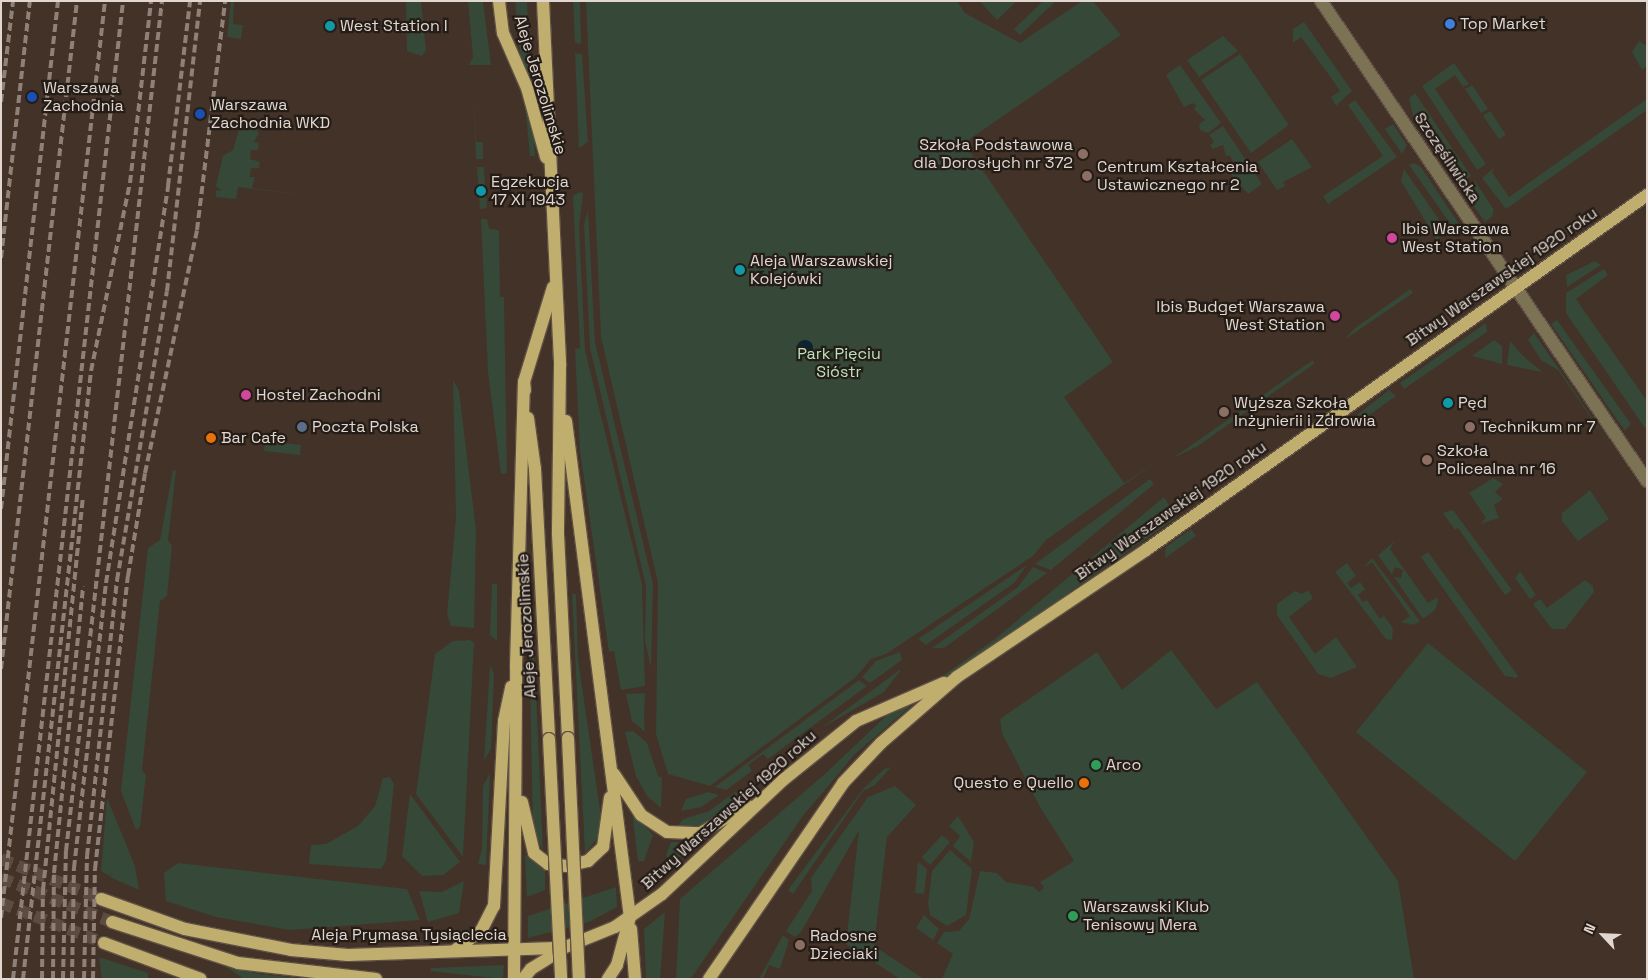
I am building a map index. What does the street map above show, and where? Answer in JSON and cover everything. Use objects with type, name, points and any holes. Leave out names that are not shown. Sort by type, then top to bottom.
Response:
[{"type":"main road","name":"Aleje Jerozolimskie","points":[[499,1],[503,33],[527,88],[552,179]]},
{"type":"main road","name":"Aleje Jerozolimskie","points":[[543,1],[560,366],[558,534],[579,979]]},
{"type":"main road","name":"Bitwy Warszawskiej 1920 roku","points":[[709,979],[837,790],[881,743],[958,677],[1146,550],[1647,195]]},
{"type":"main road","name":"Aleje Jerozolimskie","points":[[556,277],[524,382],[535,469],[560,979]]},
{"type":"main road","points":[[560,366],[576,519],[612,770],[630,917],[635,979]]},
{"type":"main road","points":[[514,979],[517,769],[516,667],[524,382]]},
{"type":"main road","points":[[454,951],[481,931],[494,906],[504,720],[516,667]]},
{"type":"main road","name":"Bitwy Warszawskiej 1920 roku","points":[[563,948],[630,917],[662,894],[783,780],[856,721],[958,677]]},
{"type":"main road","points":[[517,769],[534,853],[548,864],[566,866],[588,861],[603,847],[612,770]]},
{"type":"main road","points":[[612,770],[648,823],[680,836],[714,828],[783,780]]},
{"type":"main road","name":"Aleja Prymasa Tysiąclecia","points":[[101,899],[186,929],[262,946],[348,955],[563,948]]},
{"type":"main road","points":[[608,979],[617,965],[630,917]]},
{"type":"main road","points":[[112,922],[238,963],[376,979]]},
{"type":"main road","points":[[104,943],[201,979]]},
{"type":"main road","points":[[523,979],[531,969],[563,948]]},
{"type":"street","name":"Szczęśliwicka","points":[[1321,1],[1647,481]]},
{"type":"green space","points":[[231,1],[234,1],[233,24],[243,25],[241,39],[227,37]]},
{"type":"green space","points":[[406,1],[421,1],[426,50],[422,56],[407,51]]},
{"type":"green space","points":[[468,1],[483,1],[491,65],[469,65],[473,57]]},
{"type":"green space","points":[[515,1],[527,1],[535,156],[530,156]]},
{"type":"green space","points":[[573,1],[580,1],[581,44],[575,43]]},
{"type":"green space","name":"Park Pięciu Sióstr","points":[[586,1],[957,1],[965,13],[1020,43],[1082,1],[1093,1],[1121,35],[964,143],[1113,362],[1064,397],[1124,483],[1160,459],[1046,540],[1033,556],[886,654],[871,659],[856,677],[710,786],[668,774],[656,734],[658,583],[601,337]]},
{"type":"green space","points":[[979,1],[1017,1],[997,20]]},
{"type":"green space","points":[[1043,1],[1056,1],[1020,35],[1014,29]]},
{"type":"green space","points":[[1304,22],[1352,91],[1336,106],[1331,97],[1340,91],[1301,37],[1293,43],[1293,29]]},
{"type":"green space","points":[[1223,36],[1238,51],[1199,77],[1187,60]]},
{"type":"green space","points":[[1639,41],[1647,46],[1647,66],[1642,70],[1632,52]]},
{"type":"green space","points":[[575,53],[582,54],[588,142],[579,148]]},
{"type":"green space","points":[[1240,54],[1289,125],[1251,153],[1201,80]]},
{"type":"green space","points":[[1454,63],[1469,84],[1463,87],[1455,75],[1435,89],[1486,164],[1477,170],[1422,86]]},
{"type":"green space","points":[[1180,65],[1221,123],[1208,133],[1200,130],[1199,124],[1205,120],[1194,109],[1196,106],[1193,103],[1184,107],[1166,75]]},
{"type":"green space","points":[[473,73],[476,142],[483,142],[483,159],[476,159]]},
{"type":"green space","points":[[1472,85],[1488,109],[1481,113],[1465,89]]},
{"type":"green space","points":[[1415,93],[1471,176],[1461,183],[1413,116],[1409,98]]},
{"type":"green space","points":[[1647,99],[1647,110],[1506,209],[1482,178],[1495,167],[1492,172],[1509,197]]},
{"type":"green space","points":[[1355,100],[1397,157],[1328,204],[1323,196],[1383,156],[1348,105]]},
{"type":"green space","points":[[1490,111],[1506,135],[1499,139],[1483,116]]},
{"type":"green space","points":[[250,124],[259,133],[254,142],[259,143],[258,150],[251,150],[250,159],[260,162],[259,168],[251,168],[250,177],[255,177],[252,188],[319,197],[238,187],[236,199],[216,197],[216,190],[222,191],[216,186],[223,156],[233,150],[239,129]]},
{"type":"green space","points":[[1393,124],[1407,145],[1402,154],[1385,129]]},
{"type":"green space","points":[[1223,126],[1262,184],[1248,194],[1229,172],[1228,166],[1234,162],[1229,155],[1226,156],[1223,145],[1213,149],[1210,145],[1214,142],[1209,135]]},
{"type":"green space","points":[[1292,139],[1312,167],[1283,182],[1285,186],[1277,190],[1258,162]]},
{"type":"green space","points":[[1414,163],[1421,167],[1459,224],[1458,235],[1409,165]]},
{"type":"green space","points":[[477,167],[484,167],[485,189],[480,190],[486,193],[487,208],[480,209]]},
{"type":"green space","points":[[1404,169],[1448,233],[1440,232],[1438,242],[1401,181]]},
{"type":"green space","points":[[1475,181],[1494,210],[1492,217],[1485,222],[1463,191]]},
{"type":"green space","points":[[579,192],[583,193],[579,227],[585,350],[642,584],[645,686],[621,690],[614,651],[609,652],[580,451],[575,349],[580,348],[573,196]]},
{"type":"green space","points":[[588,210],[595,342],[653,584],[651,668],[645,641],[646,586],[590,348],[584,225]]},
{"type":"green space","points":[[481,219],[487,219],[489,229],[499,230],[500,297],[504,297],[507,473],[501,474],[488,372]]},
{"type":"green space","points":[[1595,261],[1601,265],[1567,287],[1566,275]]},
{"type":"green space","points":[[1604,269],[1608,275],[1576,299],[1647,401],[1647,431],[1566,313],[1566,293]]},
{"type":"green space","points":[[1410,289],[1413,293],[1344,340],[1355,328]]},
{"type":"green space","points":[[1557,320],[1631,424],[1625,431],[1551,324]]},
{"type":"green space","points":[[1486,323],[1487,332],[1404,389],[1400,383]]},
{"type":"green space","points":[[1534,333],[1617,456],[1558,370],[1542,361],[1528,340]]},
{"type":"green space","points":[[1494,340],[1502,346],[1502,364],[1472,356]]},
{"type":"green space","points":[[1510,341],[1522,355],[1542,372],[1507,365]]},
{"type":"green space","points":[[1313,360],[1314,364],[1198,446],[1173,458]]},
{"type":"green space","points":[[453,380],[459,391],[476,530],[474,628],[451,626],[447,614],[456,518]]},
{"type":"green space","points":[[1389,390],[1396,396],[1361,421],[1357,415]]},
{"type":"green space","points":[[265,441],[301,445],[300,455],[264,451]]},
{"type":"green space","points":[[173,470],[176,471],[168,540],[172,546],[167,596],[160,601],[142,770],[146,775],[140,827],[136,830],[121,791],[148,548],[160,540]]},
{"type":"green space","points":[[1493,478],[1503,484],[1495,492],[1503,499],[1494,505],[1499,518],[1480,524],[1486,518],[1469,493]]},
{"type":"green space","points":[[1150,479],[1154,484],[1051,570],[1035,564]]},
{"type":"green space","points":[[1590,490],[1609,519],[1578,541],[1562,521],[1562,513]]},
{"type":"green space","points":[[1164,497],[1177,517],[928,691],[855,754],[802,817],[694,974],[690,979],[676,979],[680,899],[826,773],[887,715],[995,639]]},
{"type":"green space","points":[[1453,510],[1512,590],[1505,595],[1458,528],[1455,530],[1443,513]]},
{"type":"green space","points":[[1191,529],[1196,536],[1165,558],[1166,547]]},
{"type":"green space","points":[[1395,541],[1390,549],[1428,603],[1437,597],[1438,602],[1435,610],[1423,619],[1394,577],[1401,578],[1403,570],[1395,567],[1392,575],[1378,555]]},
{"type":"green space","points":[[1428,552],[1518,676],[1517,678],[1505,676],[1421,557]]},
{"type":"green space","points":[[1372,558],[1420,621],[1414,625],[1401,622],[1410,616],[1372,562],[1363,568]]},
{"type":"green space","points":[[1347,563],[1356,576],[1347,583],[1351,588],[1360,582],[1365,589],[1358,595],[1363,602],[1367,600],[1380,619],[1384,616],[1393,628],[1392,640],[1386,639],[1335,572]]},
{"type":"green space","points":[[1027,565],[1014,583],[926,645],[918,639]]},
{"type":"green space","points":[[1033,567],[1047,573],[944,648],[932,648],[1018,587]]},
{"type":"green space","points":[[1520,571],[1536,595],[1530,599],[1515,578]]},
{"type":"green space","points":[[1585,580],[1593,586],[1594,592],[1565,629],[1552,629],[1533,604],[1540,599],[1547,608]]},
{"type":"green space","points":[[492,584],[497,584],[497,641],[490,635]]},
{"type":"green space","points":[[1308,590],[1313,598],[1289,617],[1315,654],[1336,637],[1357,667],[1331,678],[1318,674],[1277,615],[1277,604],[1295,591],[1302,594]]},
{"type":"green space","points":[[572,594],[576,594],[578,659],[601,817],[600,835],[585,853]]},
{"type":"green space","points":[[529,627],[533,627],[543,851],[533,830]]},
{"type":"green space","points":[[470,640],[474,643],[463,857],[416,794],[435,654],[453,641]]},
{"type":"green space","points":[[1428,643],[1587,772],[1515,861],[1356,732]]},
{"type":"green space","points":[[1171,650],[1216,709],[1257,682],[1398,881],[1414,979],[942,979],[953,954],[937,943],[944,932],[959,931],[969,919],[980,871],[997,873],[1006,882],[1034,887],[1039,892],[1044,888],[1040,882],[1074,861],[1040,807],[1002,733],[1000,719],[1097,652],[1122,690]]},
{"type":"green space","points":[[900,652],[902,660],[870,683],[862,677],[876,661]]},
{"type":"green space","points":[[490,665],[494,674],[491,749],[484,761]]},
{"type":"green space","points":[[901,670],[884,692],[820,729],[898,671]]},
{"type":"green space","points":[[859,680],[867,686],[768,759],[763,754],[748,765],[752,771],[726,790],[715,787]]},
{"type":"green space","points":[[645,693],[645,732],[632,721],[626,694]]},
{"type":"green space","points":[[633,731],[647,743],[658,776],[662,778],[661,808],[647,796],[636,776],[625,732]]},
{"type":"green space","points":[[891,767],[875,785],[863,791],[793,894],[788,890],[863,789],[884,769]]},
{"type":"green space","points":[[490,773],[486,865],[478,864],[482,849],[483,786]]},
{"type":"green space","points":[[390,777],[394,784],[386,861],[381,869],[309,864],[311,845],[326,844],[358,826],[375,806],[383,778]]},
{"type":"green space","points":[[895,786],[916,805],[887,837],[874,946],[924,979],[900,979],[846,944],[859,830],[801,932],[795,937],[786,931],[812,891],[811,878],[868,797]]},
{"type":"green space","points":[[708,792],[719,795],[701,807],[681,811],[686,799]]},
{"type":"green space","points":[[735,792],[741,795],[715,818],[691,829],[676,828],[683,819],[709,811]]},
{"type":"green space","points":[[410,794],[460,862],[443,875],[422,876],[402,856]]},
{"type":"green space","points":[[107,798],[135,866],[139,890],[110,877],[113,871],[110,876],[101,871]]},
{"type":"green space","points":[[632,812],[653,835],[644,861],[638,861]]},
{"type":"green space","points":[[958,816],[974,842],[971,862],[953,846],[960,836],[949,826]]},
{"type":"green space","points":[[942,835],[950,842],[930,865],[922,857]]},
{"type":"green space","points":[[671,842],[697,842],[669,866],[666,855]]},
{"type":"green space","points":[[950,850],[972,869],[966,915],[947,926],[930,915],[928,904],[932,871]]},
{"type":"green space","points":[[525,855],[545,870],[545,890],[527,897]]},
{"type":"green space","points":[[918,862],[927,869],[924,894],[915,893]]},
{"type":"green space","points":[[178,863],[407,889],[420,920],[290,930],[216,917],[166,901],[164,873]]},
{"type":"green space","points":[[464,881],[459,913],[428,922],[419,891],[442,892]]},
{"type":"green space","points":[[616,887],[617,907],[589,922],[528,938],[528,916]]},
{"type":"green space","points":[[665,912],[660,979],[646,979],[644,929]]},
{"type":"green space","points":[[924,915],[939,929],[933,940],[916,928]]},
{"type":"green space","points":[[783,935],[789,940],[780,969],[769,965],[763,979],[759,979]]},
{"type":"green space","points":[[99,957],[148,973],[148,979],[102,979]]},
{"type":"green space","points":[[504,965],[503,979],[430,971],[431,968]]},
{"type":"green space","points":[[225,966],[259,974],[308,979],[244,979]]},
{"type":"water","points":[[802,340],[808,340],[813,345],[811,354],[802,356],[797,351],[797,345]]},
{"type":"tunnel","points":[[1,859],[101,899]]},
{"type":"tunnel","points":[[1,878],[112,922]]},
{"type":"tunnel","points":[[1,903],[104,943]]},
{"type":"railway","points":[[1,102],[13,1]]},
{"type":"railway","points":[[1,258],[30,1]]},
{"type":"railway","points":[[1,509],[58,1]]},
{"type":"railway","points":[[1,669],[77,1]]},
{"type":"railway","points":[[1,918],[105,1]]},
{"type":"railway","points":[[13,979],[123,1]]},
{"type":"railway","points":[[23,979],[91,371],[130,183],[151,1]]},
{"type":"railway","points":[[63,979],[66,851],[162,1]]},
{"type":"railway","points":[[72,979],[74,868],[106,583],[168,186],[190,1]]},
{"type":"railway","points":[[84,979],[87,856],[117,580],[167,291],[200,1]]},
{"type":"railway","points":[[93,979],[95,869],[128,576],[145,473],[197,230],[225,1]]},
{"type":"railway","points":[[42,979],[43,890],[83,498]]},
{"type":"railway","points":[[53,979],[54,873],[83,586]]},
{"type":"place","name":"Top Market","points":[[1450,24]]},
{"type":"place","name":"West Station I","points":[[330,26]]},
{"type":"place","name":"Warszawa Zachodnia","points":[[32,97]]},
{"type":"place","name":"Warszawa Zachodnia WKD","points":[[200,114]]},
{"type":"place","name":"Szkoła Podstawowa dla Dorosłych nr 372","points":[[1083,154]]},
{"type":"place","name":"Centrum Kształcenia Ustawicznego nr 2","points":[[1087,176]]},
{"type":"place","name":"Egzekucja 17 XI 1943","points":[[481,191]]},
{"type":"place","name":"Ibis Warszawa West Station","points":[[1392,238]]},
{"type":"place","name":"Aleja Warszawskiej Kolejówki","points":[[740,270]]},
{"type":"place","name":"Ibis Budget Warszawa West Station","points":[[1335,316]]},
{"type":"place","name":"Hostel Zachodni","points":[[246,395]]},
{"type":"place","name":"Pęd","points":[[1448,403]]},
{"type":"place","name":"Wyższa Szkoła Inżynierii i Zdrowia","points":[[1224,412]]},
{"type":"place","name":"Poczta Polska","points":[[302,427]]},
{"type":"place","name":"Technikum nr 7","points":[[1470,427]]},
{"type":"place","name":"Bar Cafe","points":[[211,438]]},
{"type":"place","name":"Szkoła Policealna nr 16","points":[[1427,460]]},
{"type":"place","name":"Arco","points":[[1096,765]]},
{"type":"place","name":"Questo e Quello","points":[[1084,783]]},
{"type":"place","name":"Warszawski Klub Tenisowy Mera","points":[[1073,916]]},
{"type":"place","name":"Radosne Dzieciaki","points":[[800,945]]}]
